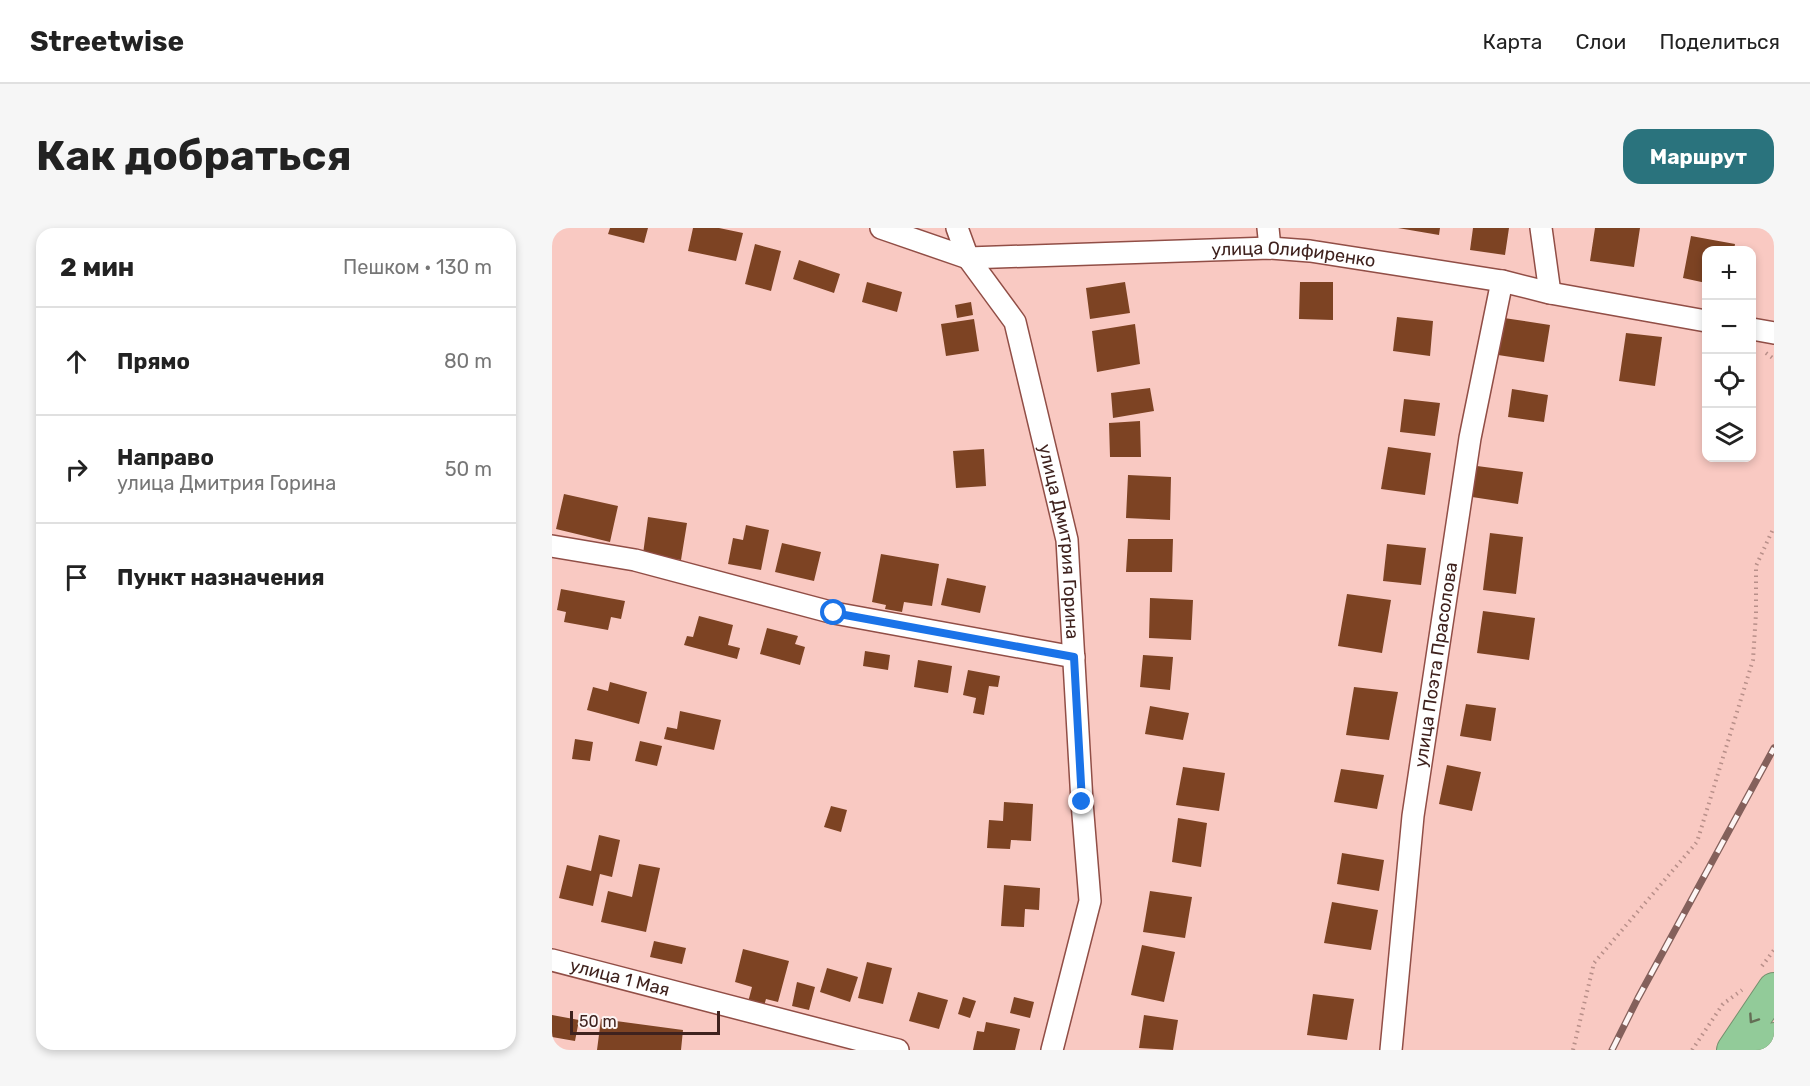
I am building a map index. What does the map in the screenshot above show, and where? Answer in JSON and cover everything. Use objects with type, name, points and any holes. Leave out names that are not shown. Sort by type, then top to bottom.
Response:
[{"type":"highway","points":[[1733,1050],[1766,981]]},
{"type":"highway","points":[[1767,1050],[1774,1039]]},
{"type":"street","name":"улица Олифиренко","points":[[881,228],[968,258],[1269,238],[1310,251],[1502,281],[1550,293],[1702,320]]},
{"type":"street","name":"улица Дмитрия Горина","points":[[957,228],[968,258],[1015,322],[1067,540],[1090,901],[1052,1050]]},
{"type":"street","points":[[1541,228],[1550,293]]},
{"type":"street","name":"улица Поэта Прасолова","points":[[1391,1050],[1413,816],[1470,438],[1502,281]]},
{"type":"street","points":[[1756,330],[1774,333]]},
{"type":"street","points":[[552,546],[635,560],[834,613],[1074,657]]},
{"type":"street","name":"улица 1 Мая","points":[[552,960],[898,1050]]},
{"type":"path","points":[[1572,1050],[1594,963],[1697,842],[1753,660],[1756,566],[1774,527]]},
{"type":"path","points":[[1766,981],[1774,950]]},
{"type":"path","points":[[1692,1050],[1723,1004],[1742,989]]},
{"type":"building","points":[[610,228],[648,228],[644,243],[608,234]]},
{"type":"building","points":[[693,228],[719,228],[743,233],[736,261],[688,251]]},
{"type":"building","points":[[1398,228],[1440,228],[1439,235]]},
{"type":"building","points":[[1473,228],[1509,228],[1505,255],[1470,250]]},
{"type":"building","points":[[1595,228],[1640,228],[1634,267],[1590,261]]},
{"type":"building","points":[[1691,236],[1735,244],[1735,246],[1702,246],[1702,282],[1683,278]]},
{"type":"building","points":[[755,244],[781,251],[771,291],[745,284]]},
{"type":"building","points":[[799,260],[840,274],[834,293],[793,279]]},
{"type":"building","points":[[867,282],[902,292],[897,312],[862,302]]},
{"type":"building","points":[[1125,282],[1130,313],[1090,319],[1086,288]]},
{"type":"building","points":[[1300,282],[1333,282],[1333,320],[1299,319]]},
{"type":"building","points":[[971,302],[973,315],[957,318],[955,305]]},
{"type":"building","points":[[1397,317],[1433,321],[1430,356],[1393,351]]},
{"type":"building","points":[[1504,318],[1550,325],[1544,362],[1498,355]]},
{"type":"building","points":[[974,319],[979,351],[946,356],[941,324]]},
{"type":"building","points":[[1135,324],[1140,364],[1097,372],[1092,331]]},
{"type":"building","points":[[1626,333],[1662,337],[1655,386],[1619,381]]},
{"type":"building","points":[[1150,388],[1154,411],[1113,418],[1111,393]]},
{"type":"building","points":[[1512,389],[1548,395],[1544,422],[1508,417]]},
{"type":"building","points":[[1404,399],[1440,403],[1435,436],[1400,432]]},
{"type":"building","points":[[1140,421],[1141,457],[1110,457],[1109,423]]},
{"type":"building","points":[[1388,447],[1431,453],[1425,495],[1381,489]]},
{"type":"building","points":[[984,449],[986,486],[956,488],[953,451]]},
{"type":"building","points":[[1477,466],[1523,472],[1518,504],[1472,497]]},
{"type":"building","points":[[1128,475],[1171,477],[1170,520],[1126,518]]},
{"type":"building","points":[[564,494],[618,506],[610,542],[556,529]]},
{"type":"building","points":[[648,517],[687,523],[681,560],[643,554]]},
{"type":"building","points":[[746,525],[769,530],[761,570],[728,564],[733,538],[743,540]]},
{"type":"building","points":[[1490,533],[1523,537],[1516,594],[1483,590]]},
{"type":"building","points":[[1128,539],[1173,539],[1172,572],[1126,572]]},
{"type":"building","points":[[782,543],[821,552],[814,581],[775,572]]},
{"type":"building","points":[[1387,544],[1426,548],[1421,585],[1383,581]]},
{"type":"building","points":[[881,554],[939,564],[932,606],[904,602],[902,612],[885,609],[886,605],[872,602]]},
{"type":"building","points":[[947,578],[986,586],[980,613],[941,605]]},
{"type":"building","points":[[561,589],[625,601],[621,619],[611,617],[608,630],[564,622],[566,612],[557,610]]},
{"type":"building","points":[[1347,594],[1391,600],[1382,653],[1338,646]]},
{"type":"building","points":[[1150,598],[1193,600],[1191,640],[1149,638]]},
{"type":"building","points":[[1483,611],[1535,618],[1529,660],[1477,653]]},
{"type":"building","points":[[699,616],[733,625],[728,645],[740,648],[737,659],[684,645],[687,636],[693,637]]},
{"type":"building","points":[[767,628],[798,636],[795,644],[805,647],[800,665],[760,654]]},
{"type":"building","points":[[865,651],[890,655],[888,670],[863,666]]},
{"type":"building","points":[[1143,655],[1173,657],[1170,690],[1140,687]]},
{"type":"building","points":[[918,660],[952,666],[948,693],[914,687]]},
{"type":"building","points":[[968,670],[1000,676],[998,687],[989,686],[984,715],[973,713],[976,698],[963,695]]},
{"type":"building","points":[[610,682],[647,692],[639,724],[587,710],[593,687],[608,691]]},
{"type":"building","points":[[1354,687],[1398,692],[1389,740],[1346,735]]},
{"type":"building","points":[[1466,704],[1496,708],[1491,741],[1460,736]]},
{"type":"building","points":[[1150,706],[1189,713],[1183,740],[1145,734]]},
{"type":"building","points":[[680,711],[721,720],[714,750],[664,739],[667,727],[677,729]]},
{"type":"building","points":[[575,739],[593,742],[590,761],[572,759]]},
{"type":"building","points":[[640,741],[662,746],[657,766],[635,761]]},
{"type":"building","points":[[1447,765],[1481,772],[1472,811],[1439,804]]},
{"type":"building","points":[[1183,767],[1225,773],[1219,811],[1176,805]]},
{"type":"building","points":[[1341,769],[1384,775],[1377,809],[1334,802]]},
{"type":"building","points":[[1004,802],[1033,804],[1031,841],[1011,840],[1010,849],[987,848],[989,820],[1003,821]]},
{"type":"building","points":[[831,806],[847,810],[841,832],[824,827]]},
{"type":"building","points":[[1178,818],[1207,823],[1201,867],[1172,862]]},
{"type":"building","points":[[599,835],[620,840],[612,877],[600,874],[593,906],[559,898],[567,865],[591,871]]},
{"type":"building","points":[[1342,853],[1384,860],[1379,891],[1337,884]]},
{"type":"building","points":[[639,864],[660,868],[646,932],[601,922],[608,891],[632,897]]},
{"type":"building","points":[[1004,885],[1040,888],[1039,910],[1025,909],[1024,927],[1001,926]]},
{"type":"building","points":[[1150,891],[1192,897],[1185,938],[1143,932]]},
{"type":"building","points":[[1332,902],[1378,910],[1371,950],[1324,943]]},
{"type":"building","points":[[654,941],[686,948],[682,964],[650,957]]},
{"type":"building","points":[[1142,945],[1175,952],[1164,1002],[1131,995]]},
{"type":"building","points":[[743,949],[789,961],[778,1002],[766,999],[764,1006],[748,1002],[752,987],[735,982]]},
{"type":"building","points":[[867,962],[892,968],[883,1004],[858,998]]},
{"type":"building","points":[[827,968],[858,977],[850,1002],[820,992]]},
{"type":"building","points":[[797,982],[815,987],[809,1010],[792,1006]]},
{"type":"building","points":[[918,992],[948,1000],[939,1029],[909,1021]]},
{"type":"building","points":[[1313,994],[1354,999],[1347,1040],[1307,1035]]},
{"type":"building","points":[[963,997],[976,1001],[970,1018],[958,1014]]},
{"type":"building","points":[[1014,997],[1034,1002],[1030,1018],[1010,1013]]},
{"type":"building","points":[[552,1015],[579,1020],[575,1041],[552,1037]]},
{"type":"building","points":[[1144,1015],[1178,1020],[1173,1050],[1139,1048]]},
{"type":"building","points":[[601,1019],[683,1030],[681,1050],[597,1050]]},
{"type":"building","points":[[986,1022],[1020,1029],[1015,1050],[973,1050],[977,1031],[984,1032]]},
{"type":"railway","points":[[1612,1050],[1774,748]]},
{"type":"route","points":[[834,613],[1074,657],[1082,802]]}]
